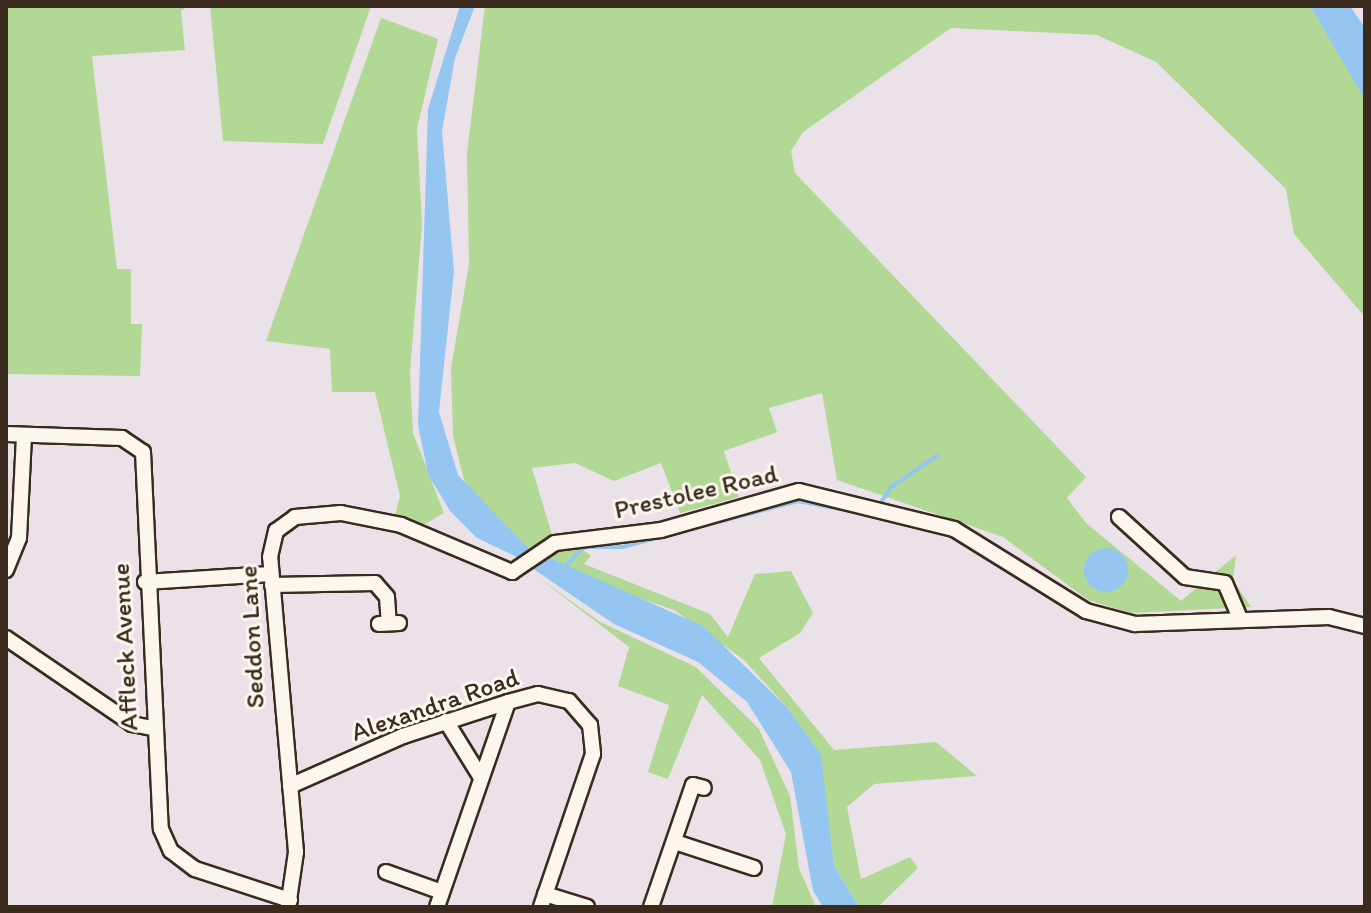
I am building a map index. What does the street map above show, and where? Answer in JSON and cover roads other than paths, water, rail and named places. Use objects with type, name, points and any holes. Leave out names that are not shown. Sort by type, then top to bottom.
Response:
[{"type":"street","name":"Affleck Avenue","points":[[6,434],[138,444],[145,458],[145,582],[161,829],[171,851],[195,869],[289,904]]},
{"type":"street","points":[[8,563],[19,538],[24,435]]},
{"type":"street","name":"Prestolee Road","points":[[523,568],[536,553],[574,539],[690,523],[799,491],[954,529],[1086,611],[1135,624],[1239,616],[1329,617],[1365,626]]},
{"type":"street","name":"Seddon Lane","points":[[289,904],[296,852],[272,580],[281,525],[321,513],[401,525],[501,571],[523,568]]},
{"type":"street","points":[[1119,517],[1185,577],[1225,583],[1239,616]]},
{"type":"street","points":[[145,582],[272,580],[375,583],[387,597],[389,624]]},
{"type":"street","points":[[6,638],[132,724],[153,728]]},
{"type":"street","name":"Alexandra Road","points":[[290,786],[446,721],[538,694],[562,698],[581,711],[594,740],[543,901]]},
{"type":"street","points":[[386,872],[439,900],[508,702]]},
{"type":"street","points":[[446,721],[480,776]]},
{"type":"street","points":[[651,907],[693,785],[704,788]]},
{"type":"street","points":[[675,842],[735,856],[754,868]]},
{"type":"street","points":[[543,901],[587,907]]},
{"type":"water","points":[[460,6],[475,6],[455,58],[442,131],[454,271],[439,412],[458,475],[531,551],[523,560],[477,538],[450,511],[428,474],[418,425],[428,109]]},
{"type":"water","points":[[1310,6],[1350,6],[1365,28],[1365,100]]},
{"type":"water","points":[[1106,548],[1122,554],[1128,570],[1122,586],[1106,592],[1090,586],[1084,570],[1090,554]]},
{"type":"water","points":[[543,555],[703,626],[786,706],[821,755],[834,866],[859,907],[823,907],[813,891],[791,772],[747,702],[698,662],[614,624],[529,566]]},
{"type":"waterway","points":[[878,507],[891,487],[938,455]]},
{"type":"waterway","points":[[561,570],[585,547],[622,547],[798,501],[856,512]]}]
